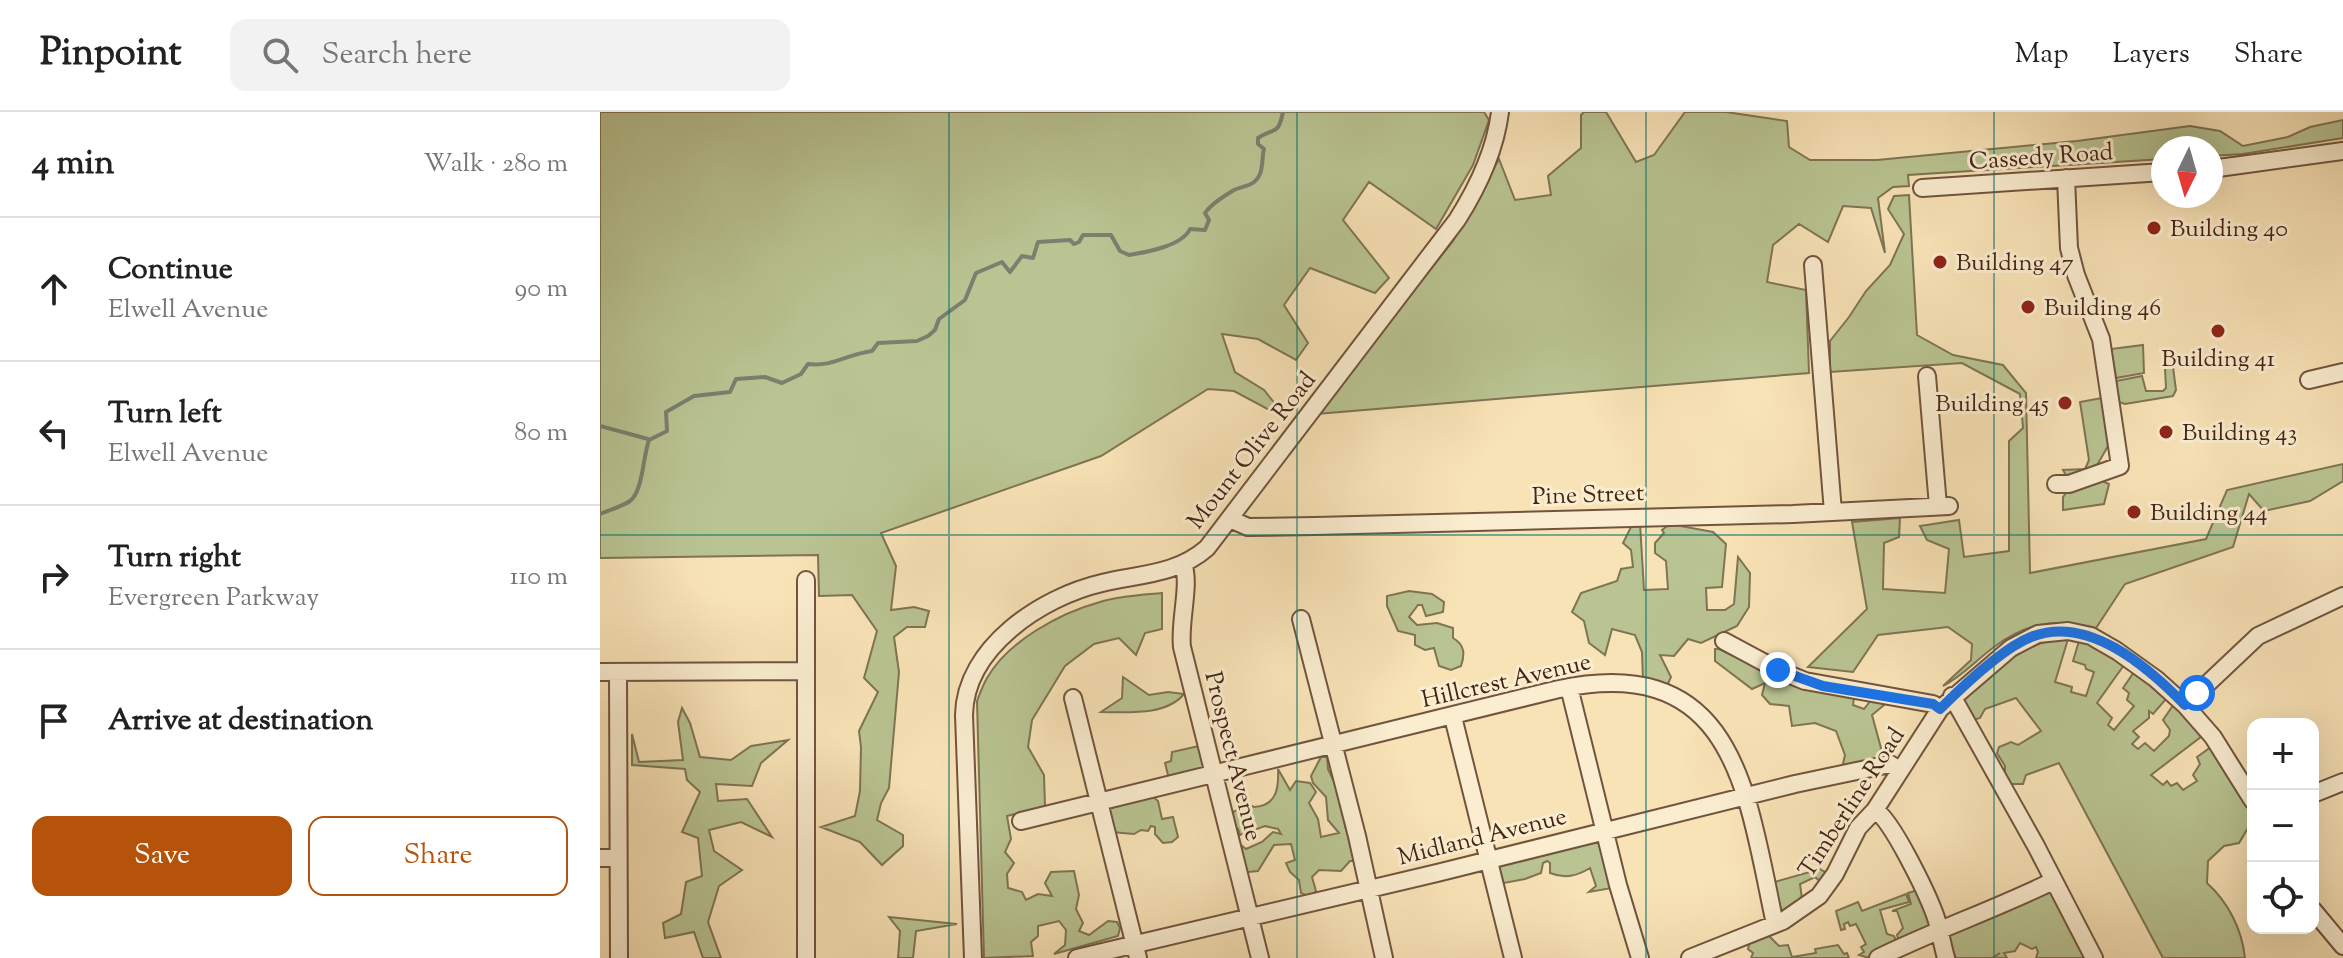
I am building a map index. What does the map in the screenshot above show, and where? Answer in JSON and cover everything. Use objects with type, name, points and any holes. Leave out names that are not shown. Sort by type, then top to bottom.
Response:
[{"type":"street","name":"Mount Olive Road","points":[[973,958],[964,715],[971,676],[999,641],[1056,600],[1103,582],[1157,573],[1183,564],[1207,548],[1457,220],[1488,161],[1500,112]]},
{"type":"street","points":[[2223,167],[2343,151]]},
{"type":"street","name":"Cassedy Road","points":[[1922,188],[2151,173]]},
{"type":"street","points":[[2056,484],[2069,484],[2120,466],[2101,339],[2069,248],[2066,178]]},
{"type":"street","points":[[1813,265],[1833,512]]},
{"type":"street","points":[[2309,380],[2343,372]]},
{"type":"street","name":"Pine Street","points":[[1230,519],[1245,526],[1291,527],[1833,512],[1944,506],[1927,376]]},
{"type":"street","name":"Prospect Avenue","points":[[1183,564],[1186,580],[1180,620],[1182,647],[1260,958]]},
{"type":"street","points":[[806,580],[806,958]]},
{"type":"street","points":[[2185,705],[2258,636],[2343,596]]},
{"type":"street","points":[[1301,619],[1384,958]]},
{"type":"street","name":"Timberline Road","points":[[1690,958],[1775,924],[1799,911],[1826,888],[1858,828],[1875,810],[1940,709],[2022,641],[2038,634],[2068,631],[2091,636],[2156,679],[2185,705],[2225,753],[2247,791]]},
{"type":"street","points":[[1724,641],[1805,681],[1933,704],[1940,709]]},
{"type":"street","points":[[600,672],[806,671]]},
{"type":"street","points":[[618,672],[619,958]]},
{"type":"street","name":"Hillcrest Avenue","points":[[1021,821],[1569,687],[1619,682],[1655,689],[1681,701],[1704,720],[1727,748],[1746,798],[1775,924]]},
{"type":"street","points":[[1569,687],[1630,934],[1640,958]]},
{"type":"street","points":[[1952,696],[2022,820],[2094,958]]},
{"type":"street","points":[[1073,698],[1136,951]]},
{"type":"street","points":[[1453,717],[1513,958]]},
{"type":"street","name":"Midland Avenue","points":[[1077,958],[1136,951],[1250,918],[1868,768],[1890,764],[1899,770]]},
{"type":"street","points":[[2319,792],[2343,782]]},
{"type":"street","points":[[1875,810],[1882,815],[1899,842],[1933,911],[1946,958]]},
{"type":"street","points":[[600,858],[618,858]]},
{"type":"street","points":[[1878,958],[2053,881]]},
{"type":"street","points":[[2319,917],[2343,946]]},
{"type":"green space","points":[[600,112],[1484,112],[1489,120],[1473,165],[1436,229],[1369,182],[1343,220],[1389,278],[1375,293],[1310,268],[1284,305],[1308,343],[1296,360],[1258,339],[1222,334],[1235,372],[1264,390],[1288,420],[1234,391],[1208,389],[1101,456],[881,533],[896,566],[891,610],[914,607],[929,611],[925,627],[907,627],[894,637],[899,672],[889,788],[877,820],[903,835],[903,846],[882,865],[860,842],[821,827],[855,816],[860,791],[859,731],[878,692],[864,678],[877,631],[852,595],[819,596],[818,555],[600,558]]},
{"type":"green space","points":[[1584,112],[1606,112],[1636,162],[1654,155],[1685,112],[1726,112],[1787,121],[1789,147],[1810,160],[1877,160],[2077,141],[2190,126],[2220,131],[2243,146],[2288,137],[2310,127],[2343,120],[2343,138],[2223,155],[2223,136],[2151,136],[2151,160],[1908,175],[1909,186],[1893,187],[1878,198],[1885,253],[1871,208],[1843,206],[1828,242],[1799,224],[1773,245],[1767,282],[1806,290],[1809,373],[1316,414],[1453,241],[1499,159],[1515,200],[1551,195],[1548,176],[1581,148],[1581,115]]},
{"type":"green space","points":[[1909,195],[1917,335],[1953,355],[2003,365],[2026,393],[2030,573],[2206,539],[2227,490],[2343,464],[2343,481],[2310,501],[2264,511],[2249,494],[2233,547],[2125,584],[2096,628],[2055,623],[2018,632],[1943,686],[1971,660],[1972,644],[1948,627],[1878,635],[1853,672],[1808,667],[1867,609],[1852,522],[1900,518],[1899,537],[1884,543],[1883,589],[1945,593],[1949,549],[1927,540],[1920,526],[1959,520],[1964,557],[2009,551],[2009,441],[2023,428],[2020,394],[1962,363],[1830,372],[1830,341],[1866,291],[1890,265],[1904,234],[1888,209],[1894,196]]},
{"type":"green space","points":[[2143,345],[2144,373],[2116,378],[2111,349]]},
{"type":"green space","points":[[2173,367],[2176,390],[2173,396],[2125,404],[2119,402],[2116,381],[2142,376],[2146,391],[2163,391],[2166,388],[2165,368]]},
{"type":"green space","points":[[2102,398],[2108,446],[2096,467],[2067,477],[2063,470],[2085,469],[2089,460],[2080,402]]},
{"type":"green space","points":[[2100,480],[2109,484],[2104,504],[2063,510],[2066,493]]},
{"type":"green space","points":[[1633,523],[1640,523],[1644,590],[1668,589],[1666,561],[1655,553],[1655,543],[1664,533],[1662,530],[1670,524],[1713,532],[1726,544],[1722,587],[1706,588],[1707,610],[1725,610],[1734,604],[1738,557],[1750,573],[1749,607],[1737,626],[1701,643],[1688,639],[1674,656],[1660,655],[1671,677],[1666,688],[1643,681],[1642,652],[1635,635],[1612,629],[1605,655],[1589,643],[1584,621],[1572,612],[1581,593],[1617,581],[1621,569],[1633,567],[1631,550],[1623,543]]},
{"type":"green space","points":[[1409,591],[1432,594],[1444,602],[1443,612],[1426,616],[1422,605],[1418,605],[1409,617],[1417,625],[1437,623],[1453,628],[1453,638],[1463,650],[1461,666],[1451,670],[1439,666],[1434,648],[1425,650],[1415,645],[1415,635],[1398,631],[1387,606],[1387,596]]},
{"type":"green space","points":[[1162,593],[1162,629],[1145,633],[1136,655],[1119,638],[1094,644],[1065,666],[1032,720],[1028,747],[1044,775],[1045,806],[1007,816],[1011,839],[1005,852],[1014,863],[1007,874],[1008,888],[1022,892],[1026,900],[1038,894],[1052,896],[1045,883],[1051,872],[1074,871],[1079,895],[1076,909],[1083,923],[1079,931],[1089,935],[1108,921],[1117,922],[1120,928],[1118,936],[1054,954],[1065,945],[1066,930],[1059,921],[1038,926],[1038,936],[1031,942],[1033,956],[984,958],[977,701],[984,683],[1008,652],[1052,621],[1107,600]]},
{"type":"green space","points":[[2068,639],[2055,682],[2072,687],[2071,692],[2086,696],[2094,672],[2073,661],[2079,641],[2093,645],[2124,665],[2097,703],[2112,718],[2108,725],[2114,730],[2134,706],[2127,700],[2129,693],[2123,688],[2134,672],[2167,698],[2153,714],[2149,711],[2149,718],[2133,731],[2139,737],[2132,744],[2138,749],[2145,743],[2154,751],[2169,736],[2170,730],[2163,720],[2174,704],[2202,736],[2151,775],[2163,785],[2167,781],[2171,786],[2177,783],[2183,790],[2197,781],[2193,775],[2200,764],[2197,757],[2211,747],[2243,795],[2247,804],[2247,830],[2239,843],[2224,846],[2208,861],[2207,883],[2233,917],[2245,958],[2163,958],[2059,763],[2026,775],[2023,784],[2011,784],[2005,778],[2005,766],[1997,753],[1999,747],[2011,742],[2018,745],[2041,731],[2016,698],[1985,709],[1980,718],[1973,720],[1959,697],[2009,658],[2051,641]]},
{"type":"green space","points":[[1715,649],[1801,684],[1854,698],[1853,705],[1864,709],[1871,700],[1882,702],[1884,705],[1872,715],[1881,748],[1877,760],[1842,768],[1845,755],[1836,731],[1815,723],[1792,726],[1789,706],[1770,704],[1762,695],[1765,683],[1752,689],[1715,661]]},
{"type":"green space","points":[[1123,677],[1149,695],[1168,692],[1184,694],[1157,709],[1101,712],[1122,698]]},
{"type":"green space","points":[[682,708],[700,757],[731,760],[751,746],[788,740],[761,763],[752,786],[716,784],[718,801],[747,799],[772,837],[741,822],[709,830],[714,851],[742,870],[719,886],[708,922],[721,958],[703,958],[694,932],[665,938],[663,923],[681,914],[686,882],[702,876],[698,838],[682,832],[700,792],[687,780],[685,769],[632,765],[632,734],[639,762],[683,760],[678,722]]},
{"type":"green space","points":[[1199,746],[1204,768],[1169,779],[1165,763],[1171,761],[1172,752]]},
{"type":"green space","points":[[1321,757],[1327,757],[1354,861],[1350,861],[1341,871],[1319,870],[1312,877],[1316,891],[1310,897],[1301,893],[1299,880],[1286,863],[1295,860],[1291,844],[1274,845],[1258,871],[1248,872],[1241,865],[1238,851],[1242,846],[1246,849],[1262,842],[1273,832],[1281,834],[1278,829],[1265,826],[1240,835],[1238,829],[1232,826],[1229,814],[1249,804],[1261,806],[1272,800],[1277,790],[1278,769],[1290,790],[1296,781],[1310,783],[1316,792],[1309,803],[1318,819],[1321,837],[1339,833],[1328,820],[1326,797],[1313,783],[1311,776]]},
{"type":"green space","points":[[1152,796],[1158,801],[1162,819],[1173,817],[1178,837],[1172,842],[1163,843],[1155,834],[1155,827],[1151,826],[1148,831],[1141,830],[1134,834],[1111,832],[1105,810]]},
{"type":"green space","points":[[1595,839],[1601,843],[1612,888],[1589,892],[1596,886],[1590,868],[1576,875],[1561,876],[1550,873],[1550,863],[1547,861],[1543,863],[1541,873],[1525,879],[1504,883],[1498,876],[1500,864]]},
{"type":"green space","points":[[1820,869],[1830,875],[1824,885],[1815,877],[1800,884],[1802,899],[1779,916],[1771,883]]},
{"type":"green space","points":[[1918,890],[1931,922],[1930,927],[1900,944],[1897,935],[1903,928],[1897,911],[1892,911],[1911,904],[1908,893]]},
{"type":"green space","points":[[2045,891],[2053,893],[2086,958],[2036,958],[2036,947],[2032,949],[2020,943],[2015,951],[2004,953],[2007,958],[1993,958],[2000,953],[1992,958],[1956,958],[1949,940],[1951,932]]},
{"type":"green space","points":[[1906,894],[1909,902],[1880,910],[1887,934],[1894,936],[1898,945],[1869,958],[1859,955],[1864,952],[1861,947],[1866,944],[1856,924],[1850,926],[1848,922],[1841,930],[1836,911],[1858,902],[1862,911]]},
{"type":"green space","points":[[889,917],[957,924],[916,931],[913,958],[898,958],[900,931]]},
{"type":"green space","points":[[1767,934],[1779,946],[1788,945],[1792,957],[1838,945],[1849,958],[1751,958],[1753,953],[1748,949],[1750,940]]},
{"type":"waterway","points":[[600,514],[630,501],[634,496],[649,440],[667,431],[666,412],[694,396],[730,392],[736,379],[765,377],[782,383],[801,374],[808,364],[825,364],[872,351],[878,343],[917,341],[928,336],[935,330],[939,319],[965,300],[976,273],[1002,262],[1010,272],[1022,256],[1033,258],[1038,242],[1070,240],[1074,244],[1083,235],[1111,235],[1120,251],[1129,255],[1172,244],[1190,229],[1205,230],[1209,220],[1205,213],[1211,206],[1258,178],[1264,149],[1258,144],[1258,138],[1277,128],[1283,112]]},
{"type":"waterway","points":[[600,426],[648,439]]},
{"type":"place","name":"Building 40","points":[[2154,228]]},
{"type":"place","name":"Building 47","points":[[1940,262]]},
{"type":"place","name":"Building 46","points":[[2028,307]]},
{"type":"place","name":"Building 41","points":[[2218,331]]},
{"type":"place","name":"Building 45","points":[[2065,403]]},
{"type":"place","name":"Building 43","points":[[2166,432]]},
{"type":"place","name":"Building 44","points":[[2134,512]]},
{"type":"route","points":[[1778,670],[1823,686],[1933,704],[1940,709],[2022,641],[2038,634],[2068,631],[2091,636],[2117,651],[2185,705],[2197,693]]}]
